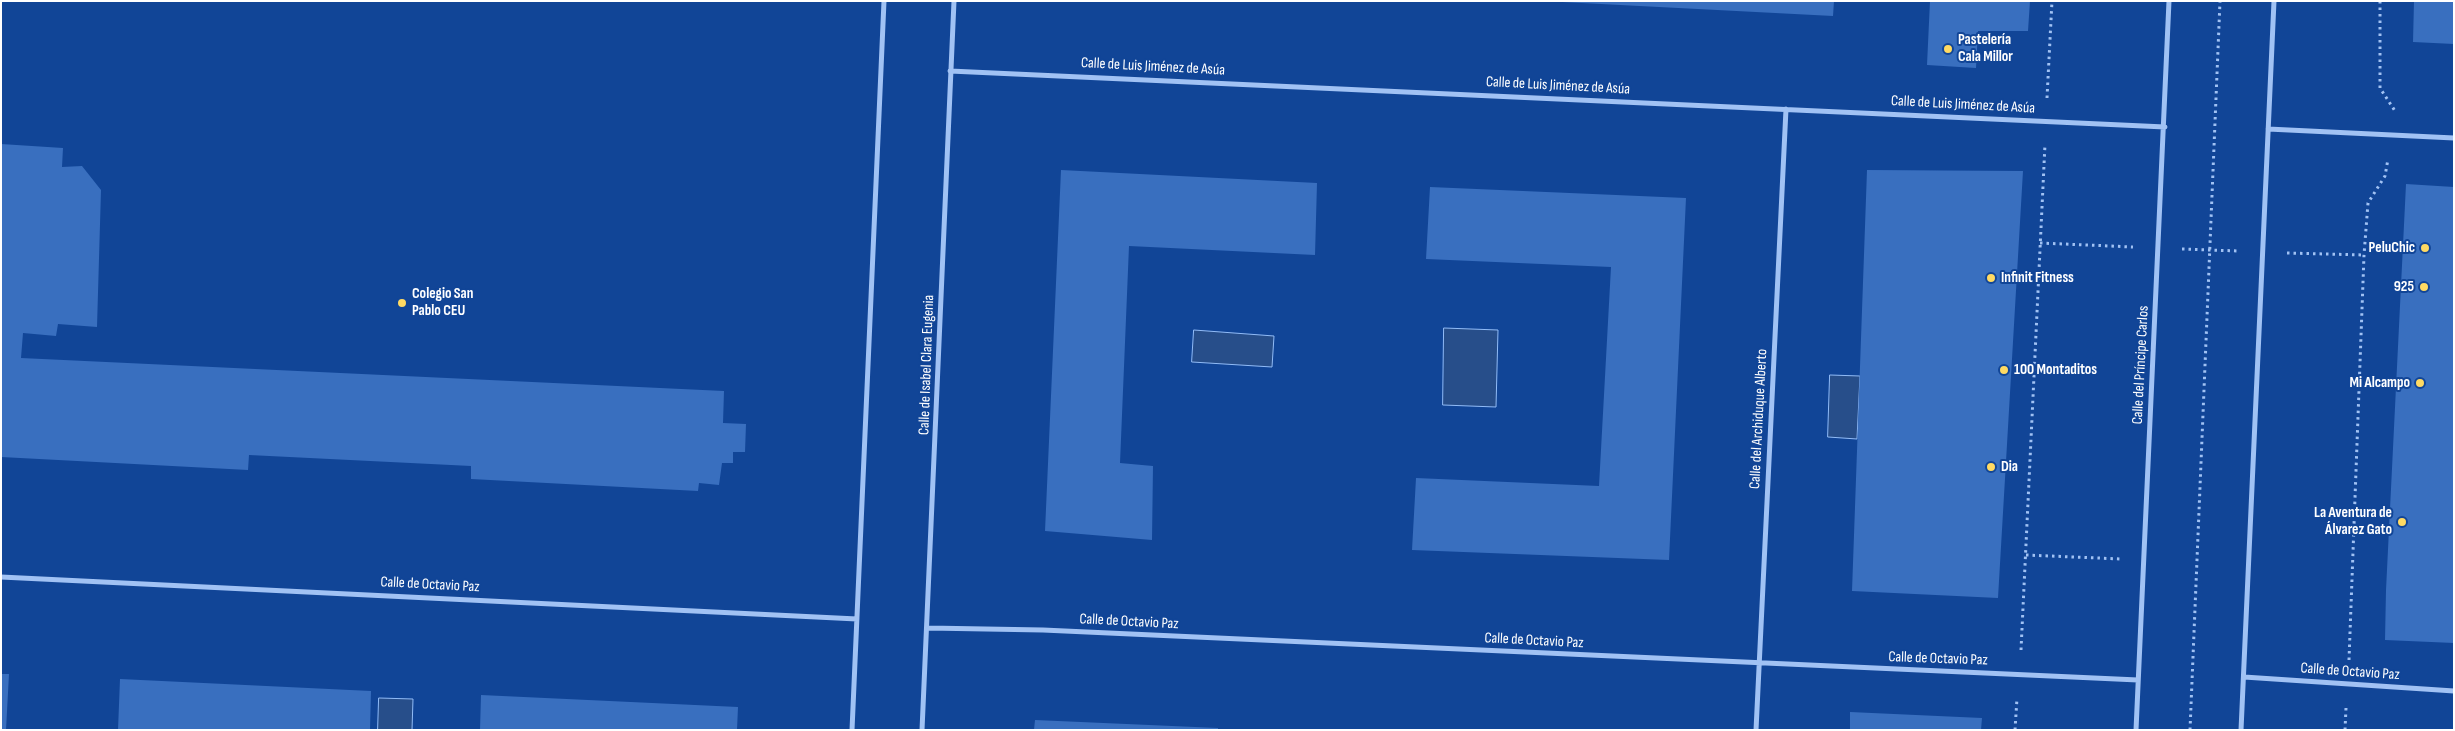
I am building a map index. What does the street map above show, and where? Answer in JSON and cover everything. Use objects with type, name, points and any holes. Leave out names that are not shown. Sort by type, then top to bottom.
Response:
[{"type":"street","points":[[852,730],[884,1]]},
{"type":"street","name":"Calle de Isabel Clara Eugenia","points":[[922,730],[928,628],[954,1]]},
{"type":"street","name":"Calle del Príncipe Carlos","points":[[2136,730],[2165,127],[2169,1]]},
{"type":"street","points":[[2241,730],[2274,1]]},
{"type":"street","name":"Calle de Luis Jiménez de Asúa","points":[[950,70],[2165,127]]},
{"type":"street","name":"Calle del Archiduque Alberto","points":[[1756,730],[1786,109]]},
{"type":"street","points":[[2268,129],[2454,138]]},
{"type":"street","name":"Calle de Octavio Paz","points":[[1,577],[857,619]]},
{"type":"street","name":"Calle de Octavio Paz","points":[[928,628],[1043,630],[2138,680]]},
{"type":"street","name":"Calle de Octavio Paz","points":[[2244,677],[2454,691]]},
{"type":"path","points":[[2015,730],[2020,675],[2052,1]]},
{"type":"path","points":[[2190,730],[2220,1]]},
{"type":"path","points":[[2380,1],[2380,88],[2395,110]]},
{"type":"path","points":[[2348,668],[2364,254],[2368,203],[2385,176],[2388,152]]},
{"type":"path","points":[[2040,243],[2137,247]]},
{"type":"path","points":[[2173,248],[2242,251]]},
{"type":"path","points":[[2285,253],[2364,254]]},
{"type":"path","points":[[2026,555],[2144,560]]},
{"type":"path","points":[[2345,730],[2346,701]]},
{"type":"water","points":[[1444,328],[1498,330],[1496,407],[1443,405]]},
{"type":"water","points":[[1194,330],[1274,336],[1272,367],[1192,362]]},
{"type":"water","points":[[1830,375],[1860,376],[1857,439],[1828,437]]},
{"type":"water","points":[[379,698],[413,699],[412,730],[378,730]]},
{"type":"building","points":[[1543,1],[1834,1],[1833,16]]},
{"type":"building","points":[[1930,1],[2030,1],[2028,31],[1978,31],[1976,68],[1927,65]]},
{"type":"building","points":[[2414,1],[2454,1],[2454,44],[2413,42]]},
{"type":"building","points":[[1,144],[63,148],[62,167],[82,166],[101,190],[97,327],[58,324],[56,336],[23,333],[21,358],[724,391],[723,423],[746,424],[745,452],[733,452],[733,463],[722,463],[719,485],[699,483],[698,491],[471,479],[471,466],[249,455],[248,470],[1,457]]},
{"type":"building","points":[[1061,170],[1317,183],[1315,255],[1129,246],[1120,463],[1153,466],[1152,540],[1045,531]]},
{"type":"building","points":[[1867,170],[2023,171],[1998,598],[1852,591]]},
{"type":"building","points":[[2406,184],[2454,187],[2454,643],[2385,640]]},
{"type":"building","points":[[1430,187],[1686,198],[1669,560],[1412,550],[1416,478],[1599,486],[1611,267],[1426,259]]},
{"type":"building","points":[[1,674],[9,674],[6,730],[1,730]]},
{"type":"building","points":[[120,679],[371,691],[370,730],[118,730]]},
{"type":"building","points":[[481,695],[738,707],[737,730],[480,730]]},
{"type":"building","points":[[1850,712],[1982,718],[1981,730],[1850,730]]},
{"type":"building","points":[[1035,720],[1218,728],[1218,730],[1034,730]]},
{"type":"place","name":"Pastelería Cala Millor","points":[[1948,49]]},
{"type":"place","name":"PeluChic","points":[[2425,248]]},
{"type":"place","name":"Infinit Fitness","points":[[1991,278]]},
{"type":"place","name":"925","points":[[2424,287]]},
{"type":"place","name":"Colegio San Pablo CEU","points":[[402,303]]},
{"type":"place","name":"100 Montaditos","points":[[2004,370]]},
{"type":"place","name":"Mi Alcampo","points":[[2420,383]]},
{"type":"place","name":"Dia","points":[[1991,467]]},
{"type":"place","name":"La Aventura de Álvarez Gato","points":[[2402,522]]}]
